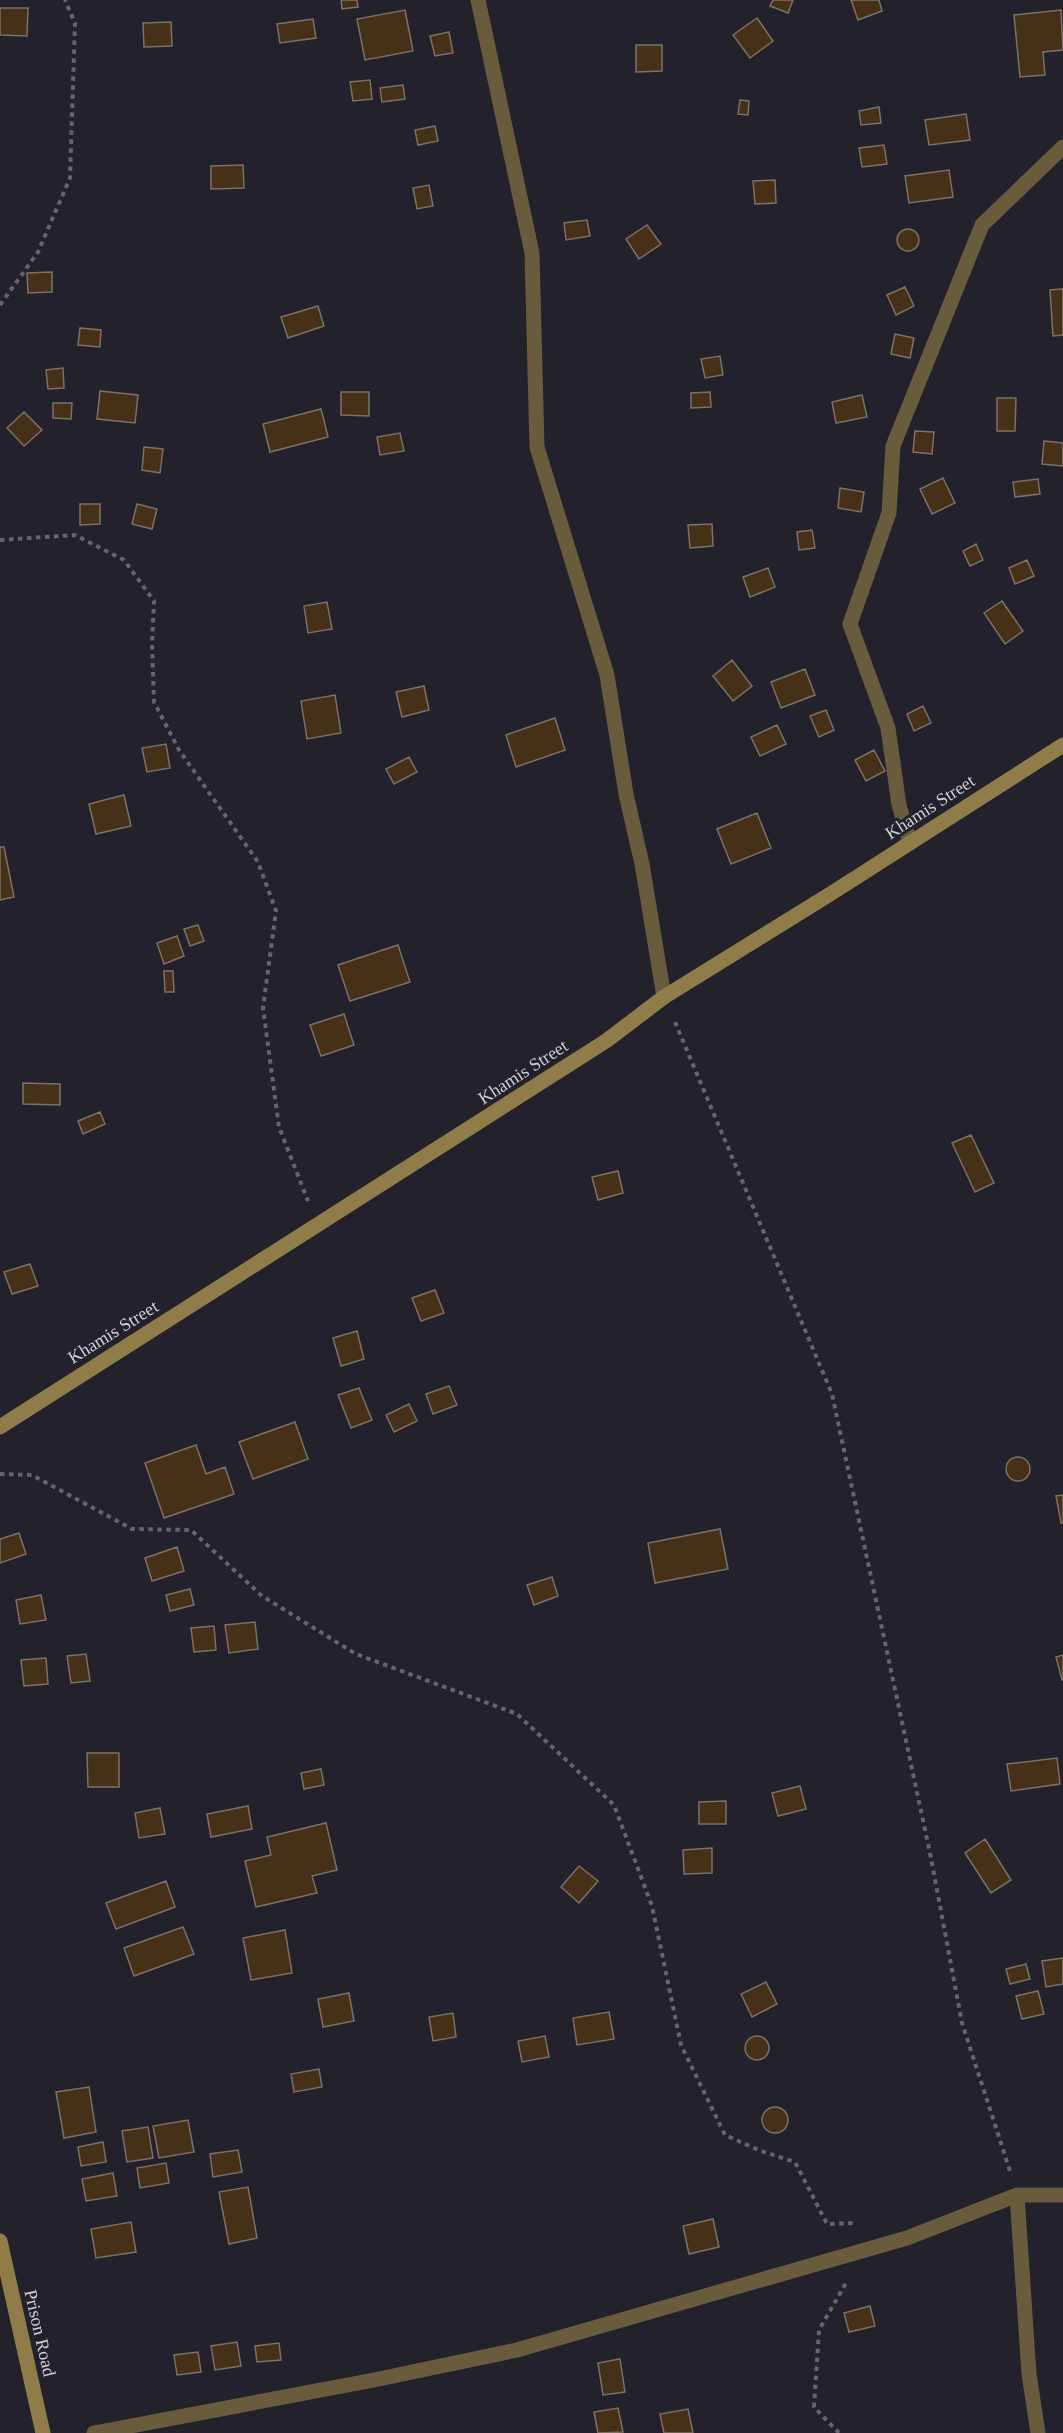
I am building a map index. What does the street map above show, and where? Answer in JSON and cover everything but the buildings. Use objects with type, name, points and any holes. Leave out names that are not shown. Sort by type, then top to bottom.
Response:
[{"type":"street","points":[[478,0],[532,253],[537,447],[607,675],[626,794],[642,864],[664,997]]},
{"type":"street","points":[[910,843],[899,805],[888,728],[849,624],[889,513],[893,446],[982,225],[1063,147]]},
{"type":"street","name":"Khamis Street","points":[[0,1427],[606,1041],[664,997],[1063,744]]},
{"type":"street","points":[[1017,2195],[1029,2374],[1038,2433]]},
{"type":"street","points":[[94,2433],[374,2380],[517,2350],[907,2238],[1017,2195],[1063,2195]]},
{"type":"street","name":"Prison Road","points":[[0,2241],[43,2433]]},
{"type":"path","points":[[0,305],[38,252],[70,178],[75,23],[65,0]]},
{"type":"path","points":[[0,540],[75,535],[124,560],[154,602],[152,643],[154,702],[179,750],[258,862],[276,911],[263,1008],[279,1127],[318,1226]]},
{"type":"path","points":[[664,997],[832,1394],[931,1858],[962,2023],[1017,2195]]},
{"type":"path","points":[[0,1474],[32,1476],[132,1529],[191,1530],[262,1596],[356,1654],[517,1714],[614,1805],[652,1906],[681,2045],[725,2135],[761,2151],[795,2162],[827,2224],[858,2222]]},
{"type":"path","points":[[839,2433],[814,2407],[819,2330],[846,2282],[857,2280]]}]
